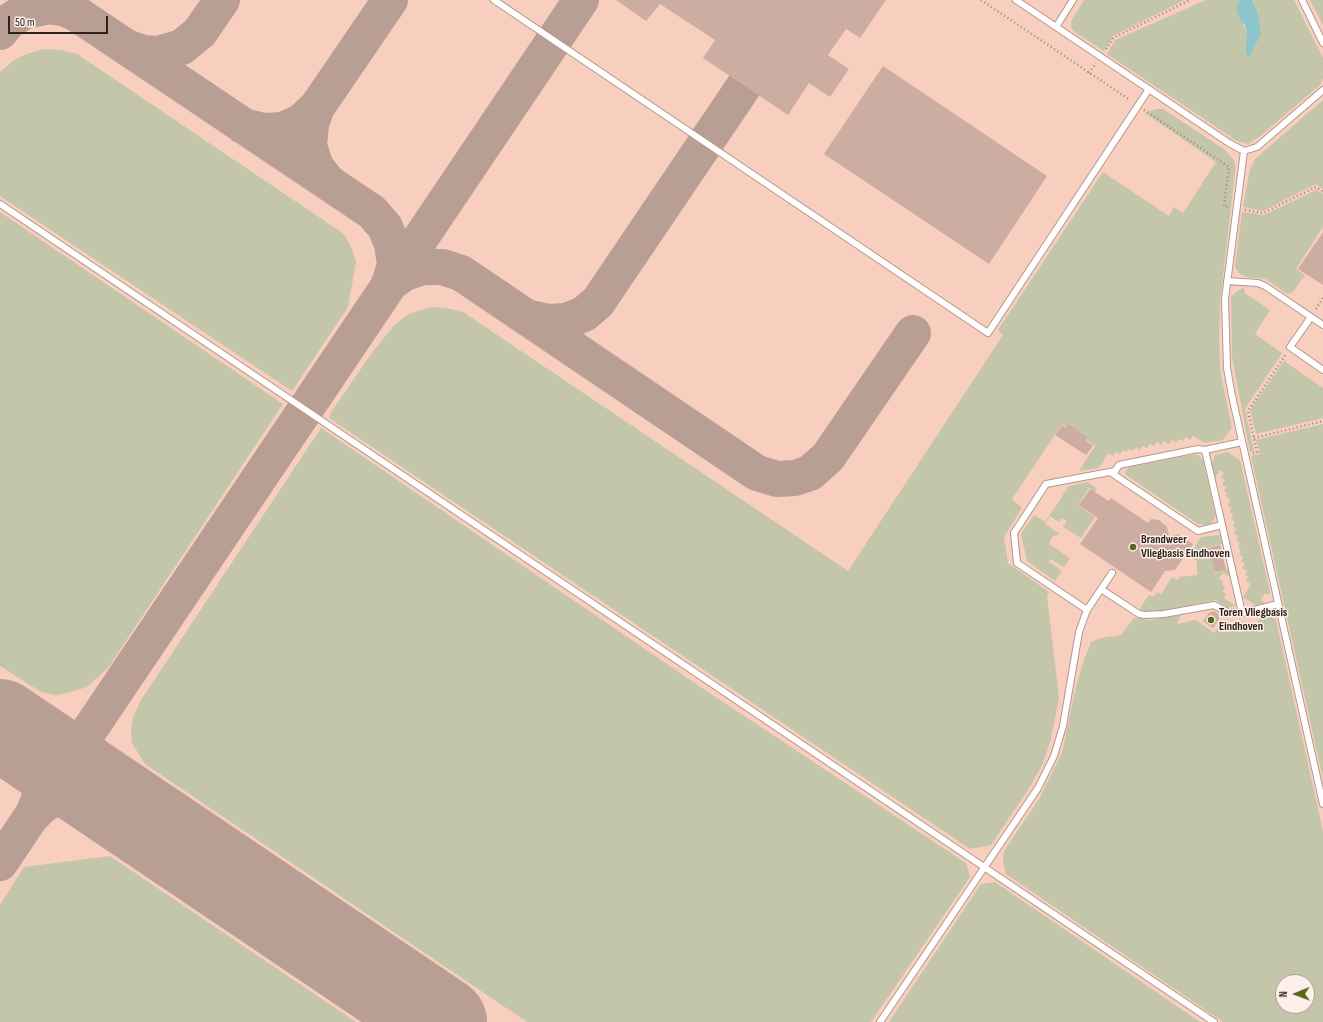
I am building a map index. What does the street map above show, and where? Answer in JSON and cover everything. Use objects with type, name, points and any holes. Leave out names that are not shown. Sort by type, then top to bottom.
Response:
[{"type":"lane","points":[[494,0],[988,333],[1149,90]]},
{"type":"lane","points":[[1016,0],[1233,146],[1244,151],[1257,146],[1323,90]]},
{"type":"lane","points":[[1056,27],[1073,0]]},
{"type":"lane","points":[[1302,0],[1323,43]]},
{"type":"lane","points":[[1244,151],[1227,281],[1225,338],[1227,368],[1244,455],[1323,804]]},
{"type":"lane","points":[[0,204],[1214,1022]]},
{"type":"lane","points":[[1227,281],[1258,283],[1265,286],[1323,325]]},
{"type":"lane","points":[[1311,317],[1290,347],[1323,370]]},
{"type":"lane","points":[[1222,525],[1198,530],[1113,474],[1119,465],[1198,449],[1205,450],[1242,442]]},
{"type":"lane","points":[[1205,450],[1242,613]]},
{"type":"lane","points":[[1087,610],[1018,563],[1014,532],[1046,484],[1116,470]]},
{"type":"lane","points":[[880,1022],[1038,788],[1054,756],[1063,726],[1079,632],[1087,610],[1112,573]]},
{"type":"lane","points":[[1101,589],[1144,616],[1214,605],[1227,612],[1242,613],[1278,604]]},
{"type":"path","points":[[982,0],[1229,167],[1224,206],[1263,213],[1316,187],[1323,192]]},
{"type":"path","points":[[1089,73],[1113,38],[1190,0]]},
{"type":"path","points":[[1311,317],[1323,298]]},
{"type":"path","points":[[1244,455],[1257,452],[1248,411],[1290,347]]},
{"type":"path","points":[[1254,438],[1323,421]]},
{"type":"shaded area","points":[[0,0],[1323,0],[1323,1022],[0,1022]]},
{"type":"green space","points":[[1084,0],[1185,0],[1113,36],[1104,51],[1072,30],[1071,22]]},
{"type":"green space","points":[[1206,0],[1239,0],[1236,9],[1247,33],[1247,55],[1261,33],[1252,0],[1294,0],[1323,58],[1323,78],[1320,85],[1259,137],[1248,144],[1237,141],[1107,54],[1115,40]]},
{"type":"green space","points":[[1310,0],[1323,0],[1323,25]]},
{"type":"green space","points":[[44,49],[61,50],[77,54],[344,234],[352,249],[356,262],[348,307],[292,391],[0,196],[0,72],[14,60]]},
{"type":"green space","points":[[1323,100],[1323,189],[1316,184],[1263,211],[1243,207],[1250,169],[1255,159]]},
{"type":"green space","points":[[1156,109],[1163,109],[1225,150],[1235,162],[1220,301],[1219,336],[1220,370],[1232,428],[1223,440],[1205,443],[1193,436],[1190,440],[1186,437],[1183,441],[1179,439],[1176,443],[1172,440],[1169,444],[1164,441],[1161,445],[1157,442],[1154,446],[1150,444],[1147,448],[1143,446],[1139,450],[1136,447],[1133,451],[1129,449],[1127,452],[1123,450],[1120,454],[1116,452],[1113,456],[1108,453],[1099,468],[1079,471],[1095,446],[1062,424],[1012,499],[1022,508],[1004,537],[1008,563],[1049,592],[1047,596],[1059,698],[1050,743],[1042,765],[1031,785],[991,845],[970,849],[329,418],[331,412],[372,353],[395,324],[409,314],[433,307],[463,312],[848,571],[1003,335],[998,330],[1103,172],[1169,216],[1174,207],[1183,213],[1216,162],[1145,113]]},
{"type":"green space","points":[[1316,190],[1323,194],[1323,227],[1296,269],[1305,275],[1293,292],[1287,294],[1266,279],[1246,277],[1240,274],[1235,267],[1242,212],[1264,215]]},
{"type":"green space","points":[[0,212],[283,404],[108,668],[87,687],[56,695],[41,692],[0,666]]},
{"type":"green space","points":[[1244,287],[1245,293],[1270,310],[1255,334],[1282,353],[1245,409],[1254,451],[1250,452],[1232,357],[1231,296]]},
{"type":"green space","points":[[1284,361],[1323,388],[1323,418],[1256,434],[1250,410]]},
{"type":"green space","points":[[1323,424],[1323,779],[1251,456],[1260,454],[1256,440]]},
{"type":"green space","points":[[321,428],[702,688],[966,863],[970,877],[871,1022],[527,1022],[145,764],[132,743],[131,732],[133,717],[141,700]]},
{"type":"green space","points":[[1227,452],[1240,460],[1270,592],[1269,595],[1265,593],[1261,600],[1264,602],[1263,604],[1255,605],[1243,597],[1251,584],[1246,581],[1248,577],[1245,575],[1247,571],[1242,568],[1245,564],[1241,561],[1243,557],[1239,554],[1241,550],[1238,547],[1240,543],[1236,540],[1238,536],[1234,534],[1236,529],[1233,526],[1235,522],[1231,518],[1233,514],[1230,512],[1231,508],[1228,505],[1230,501],[1226,496],[1227,493],[1224,491],[1226,487],[1222,484],[1225,480],[1221,478],[1224,473],[1220,470],[1215,477],[1212,464],[1215,455]]},
{"type":"green space","points":[[1198,455],[1203,460],[1215,514],[1214,520],[1208,525],[1198,524],[1126,475],[1125,472],[1129,467]]},
{"type":"green space","points":[[1088,482],[1097,489],[1095,492],[1089,488],[1078,505],[1095,517],[1081,538],[1063,527],[1067,521],[1062,518],[1059,522],[1050,516],[1045,524],[1060,534],[1052,537],[1049,544],[1070,558],[1064,567],[1050,559],[1049,562],[1062,571],[1055,581],[1027,561],[1021,534],[1034,515],[1045,522],[1069,486]]},
{"type":"green space","points":[[1220,535],[1222,544],[1209,547],[1215,573],[1228,569],[1230,577],[1223,573],[1219,578],[1223,581],[1222,584],[1225,587],[1223,591],[1226,594],[1224,598],[1236,606],[1227,608],[1216,600],[1154,612],[1142,611],[1140,608],[1149,595],[1153,597],[1157,592],[1161,594],[1172,577],[1177,580],[1180,577],[1197,575],[1197,561],[1189,557],[1201,537]]},
{"type":"green space","points":[[1264,612],[1276,620],[1323,831],[1323,1022],[1223,1022],[1006,874],[1003,860],[1004,851],[1039,799],[1062,753],[1075,691],[1091,642],[1101,638],[1121,635],[1133,619],[1137,618],[1149,620],[1181,615],[1177,624],[1196,620],[1214,633],[1219,627],[1225,630],[1229,625],[1232,627],[1236,623],[1239,626],[1242,622],[1247,625],[1249,621],[1256,625]]},
{"type":"green space","points":[[110,856],[356,1022],[0,1022],[0,905],[24,867]]},
{"type":"green space","points":[[995,882],[1200,1022],[889,1022],[981,884]]},
{"type":"water","points":[[1239,0],[1252,0],[1257,11],[1261,33],[1250,56],[1247,55],[1246,51],[1247,33],[1245,25],[1241,22],[1236,9]]},
{"type":"building","points":[[616,0],[886,0],[860,38],[846,29],[828,55],[849,69],[830,97],[809,83],[788,115],[703,58],[715,40],[660,4],[646,21]]},
{"type":"building","points":[[883,66],[1047,176],[989,264],[824,154]]},
{"type":"building","points":[[1323,232],[1323,285],[1298,269]]},
{"type":"building","points":[[1068,424],[1087,437],[1085,440],[1093,446],[1086,455],[1055,435],[1062,425],[1066,428]]},
{"type":"building","points":[[1090,489],[1109,501],[1111,498],[1148,523],[1151,519],[1159,520],[1167,527],[1169,536],[1178,534],[1193,544],[1175,570],[1165,571],[1151,592],[1080,544],[1098,518],[1079,505]]},
{"type":"building","points":[[1220,545],[1226,570],[1215,572],[1209,548]]},
{"type":"building","name":"Toren Vliegbasis Eindhoven","points":[[1214,611],[1218,614],[1219,619],[1213,628],[1203,621],[1209,613]]},
{"type":"taxiway","points":[[129,48],[143,53],[158,54],[182,47],[200,32],[222,0]]},
{"type":"taxiway","points":[[317,107],[390,0]]},
{"type":"taxiway","points":[[0,863],[581,0]]},
{"type":"taxiway","points":[[0,32],[8,22],[25,11],[50,6],[66,9],[77,14],[372,212],[385,227],[392,244],[395,265],[389,284]]},
{"type":"taxiway","points":[[526,317],[549,322],[566,321],[584,314],[598,302],[744,86]]},
{"type":"taxiway","points":[[243,126],[263,131],[283,130],[301,122],[317,107],[311,124],[309,146],[316,167],[329,183]]},
{"type":"taxiway","points":[[389,284],[405,273],[423,267],[442,267],[461,273],[757,473],[777,479],[795,478],[810,473],[828,457],[913,333]]},
{"type":"taxiway","points":[[23,739],[31,751],[39,773],[41,789],[38,802],[32,816],[44,804],[67,794],[79,792],[106,795]]},
{"type":"runway","points":[[0,724],[442,1022]]},
{"type":"place","name":"Brandweer Vliegbasis Eindhoven","points":[[1133,547]]},
{"type":"place","name":"Toren Vliegbasis Eindhoven","points":[[1211,620]]}]
